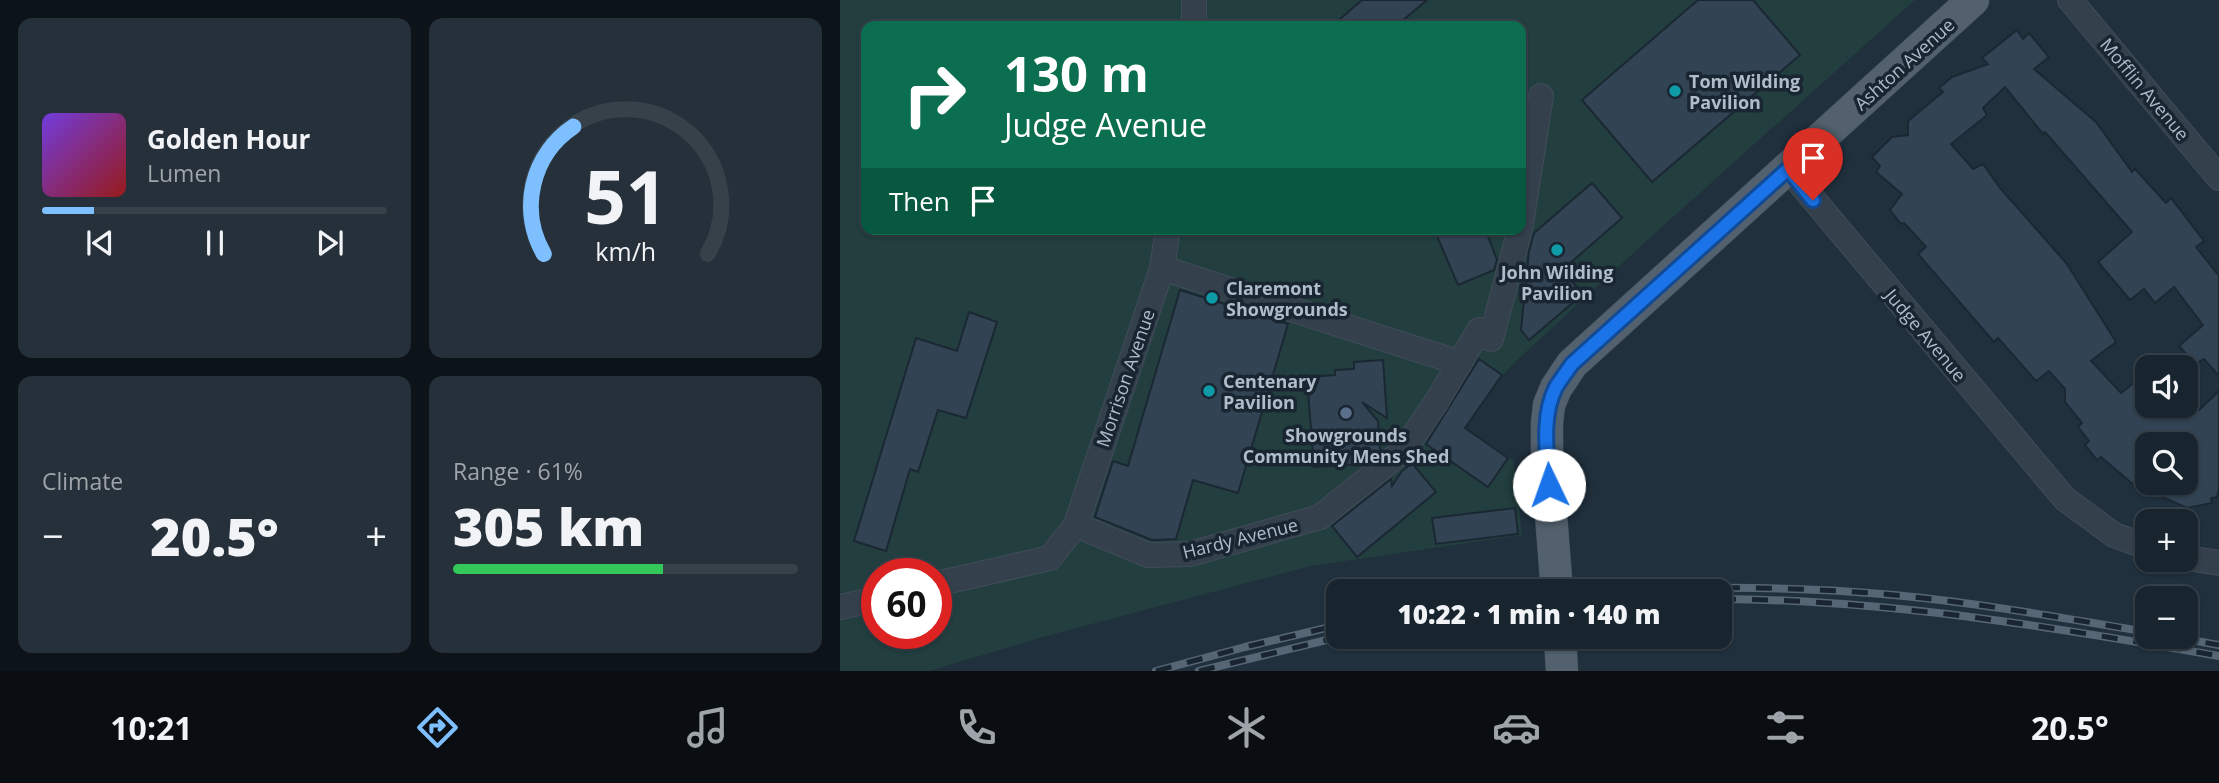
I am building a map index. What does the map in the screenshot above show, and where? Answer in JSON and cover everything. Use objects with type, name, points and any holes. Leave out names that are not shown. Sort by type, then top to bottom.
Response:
[{"type":"main road","name":"Ashton Avenue","points":[[1556,579],[1547,423],[1549,405],[1556,388],[1572,364],[1973,0]]},
{"type":"street","points":[[1194,0],[1194,21]]},
{"type":"street","name":"Mofflin Avenue","points":[[2070,0],[2219,178]]},
{"type":"street","points":[[1526,192],[1541,96]]},
{"type":"street","name":"Judge Avenue","points":[[1788,169],[2065,499],[2114,535],[2135,543]]},
{"type":"street","name":"Morrison Avenue","points":[[1076,525],[1162,268],[1167,235]]},
{"type":"street","name":"Hardy Avenue","points":[[1076,525],[1148,555],[1189,554],[1320,517],[1404,450],[1460,363],[1485,335],[1518,235]]},
{"type":"street","points":[[1162,268],[1460,363]]},
{"type":"street","points":[[952,580],[1050,558],[1076,525]]},
{"type":"street","points":[[2198,560],[2219,564]]},
{"type":"street","points":[[840,607],[861,602]]},
{"type":"green space","name":"Claremont Showgrounds","points":[[840,0],[1915,0],[1653,235],[1503,375],[1466,428],[1513,460],[1522,535],[1311,566],[1043,637],[929,671],[840,671]]},
{"type":"building","points":[[1362,0],[1427,0],[1402,21],[1338,21]]},
{"type":"building","name":"Tom Wilding Pavilion","points":[[1698,0],[1753,0],[1800,55],[1652,182],[1582,100]]},
{"type":"building","points":[[2017,30],[2023,39],[2029,33],[2049,57],[2034,69],[2096,122],[2132,172],[2135,169],[2166,203],[2171,198],[2204,241],[2196,247],[2219,276],[2219,376],[2204,359],[2198,362],[2198,355],[2187,355],[2179,346],[2203,325],[2174,287],[2155,303],[2144,289],[2130,300],[2098,262],[2132,232],[2045,132],[2043,134],[2005,87],[1983,108],[1987,115],[1951,144],[1973,169],[1983,164],[2000,188],[2067,264],[2116,342],[2091,361],[2121,393],[2135,382],[2135,418],[2198,418],[2198,410],[2219,391],[2219,488],[2217,497],[2211,498],[2212,503],[2187,508],[2160,496],[2198,495],[2198,432],[2135,432],[2135,486],[2101,457],[2097,460],[2085,445],[2089,441],[2078,427],[2082,423],[2065,402],[2065,389],[2049,371],[2036,381],[1998,338],[1994,342],[1918,254],[1926,247],[1890,210],[1902,194],[1876,172],[1880,166],[1872,157],[1892,137],[1908,135],[1908,121],[1943,92],[1939,88],[1952,77],[1988,64],[1982,58]]},
{"type":"building","name":"John Wilding Pavilion","points":[[1592,183],[1622,218],[1569,264],[1568,277],[1583,294],[1529,340],[1521,330],[1529,251],[1534,233]]},
{"type":"building","points":[[1437,235],[1487,235],[1497,260],[1494,270],[1458,285]]},
{"type":"building","name":"Centenary Pavilion","points":[[1180,290],[1288,324],[1238,493],[1193,480],[1176,539],[1152,540],[1095,517],[1113,461],[1128,466]]},
{"type":"building","points":[[969,312],[997,322],[966,418],[938,410],[918,472],[910,469],[886,551],[854,541],[916,338],[957,351]]},
{"type":"building","points":[[1479,359],[1502,375],[1465,428],[1508,458],[1488,487],[1426,444]]},
{"type":"building","points":[[1383,360],[1387,418],[1362,402],[1378,421],[1380,450],[1363,464],[1314,467],[1307,377],[1335,375],[1335,370],[1354,369],[1354,362]]},
{"type":"building","points":[[1412,463],[1436,492],[1357,557],[1332,526],[1391,479],[1392,486],[1402,471]]},
{"type":"building","points":[[1515,508],[1518,534],[1436,544],[1432,518]]},
{"type":"railway","points":[[1732,588],[1820,590],[1926,598],[2135,630]]},
{"type":"railway","points":[[1732,599],[1846,604],[1971,617],[2219,656]]},
{"type":"railway","points":[[1156,671],[1326,628]]},
{"type":"railway","points":[[1199,671],[1326,640]]},
{"type":"railway","points":[[2198,641],[2219,645]]},
{"type":"place","name":"Tom Wilding Pavilion","points":[[1675,91]]},
{"type":"place","name":"John Wilding Pavilion","points":[[1557,250]]},
{"type":"place","name":"Claremont Showgrounds","points":[[1212,298]]},
{"type":"place","name":"Centenary Pavilion","points":[[1209,391]]},
{"type":"place","name":"Showgrounds Community Mens Shed","points":[[1346,413]]},
{"type":"route","points":[[1549,485],[1549,405],[1556,388],[1572,364],[1788,169],[1813,200]]}]
